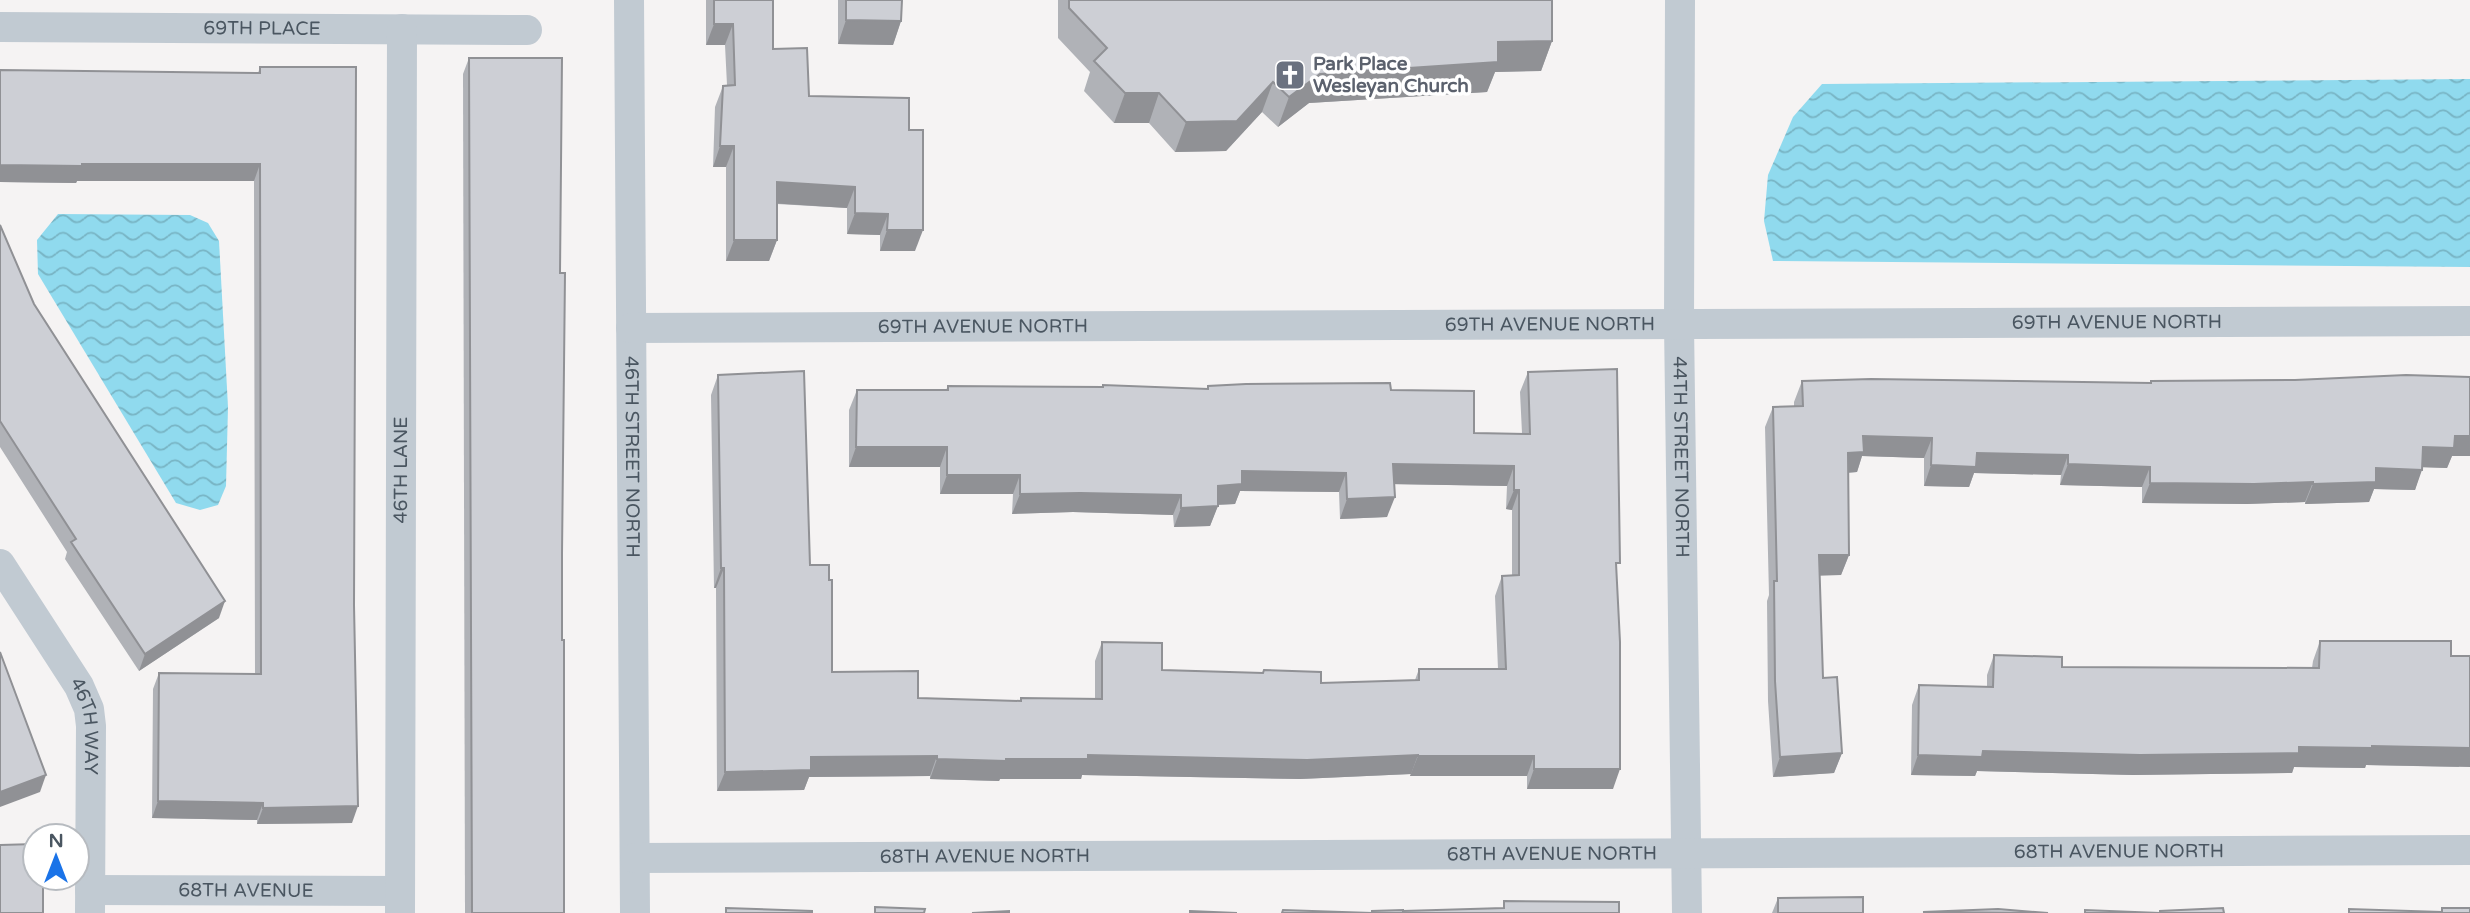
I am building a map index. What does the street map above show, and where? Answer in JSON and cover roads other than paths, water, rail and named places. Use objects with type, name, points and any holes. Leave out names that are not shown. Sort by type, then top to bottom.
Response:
[{"type":"street","name":"46TH STREET NORTH","points":[[629,0],[635,913]]},
{"type":"street","name":"44TH STREET NORTH","points":[[1680,0],[1679,324],[1687,913]]},
{"type":"street","name":"69TH PLACE","points":[[0,27],[527,30]]},
{"type":"street","name":"46TH LANE","points":[[400,902],[402,29]]},
{"type":"street","name":"69TH AVENUE NORTH","points":[[631,328],[2470,321]]},
{"type":"street","name":"46TH WAY","points":[[0,564],[79,686],[89,709],[90,902]]},
{"type":"street","name":"68TH AVENUE NORTH","points":[[635,858],[2470,850]]},
{"type":"street","name":"68TH AVENUE","points":[[90,902],[400,902]]},
{"type":"water","points":[[2470,79],[2470,267],[1773,261],[1764,221],[1768,175],[1793,117],[1822,84]]},
{"type":"water","points":[[58,214],[190,215],[208,223],[219,241],[228,407],[226,486],[218,505],[200,510],[176,503],[38,274],[37,240]]},
{"type":"place","name":"Park Place Wesleyan Church","points":[[1290,75]]}]
